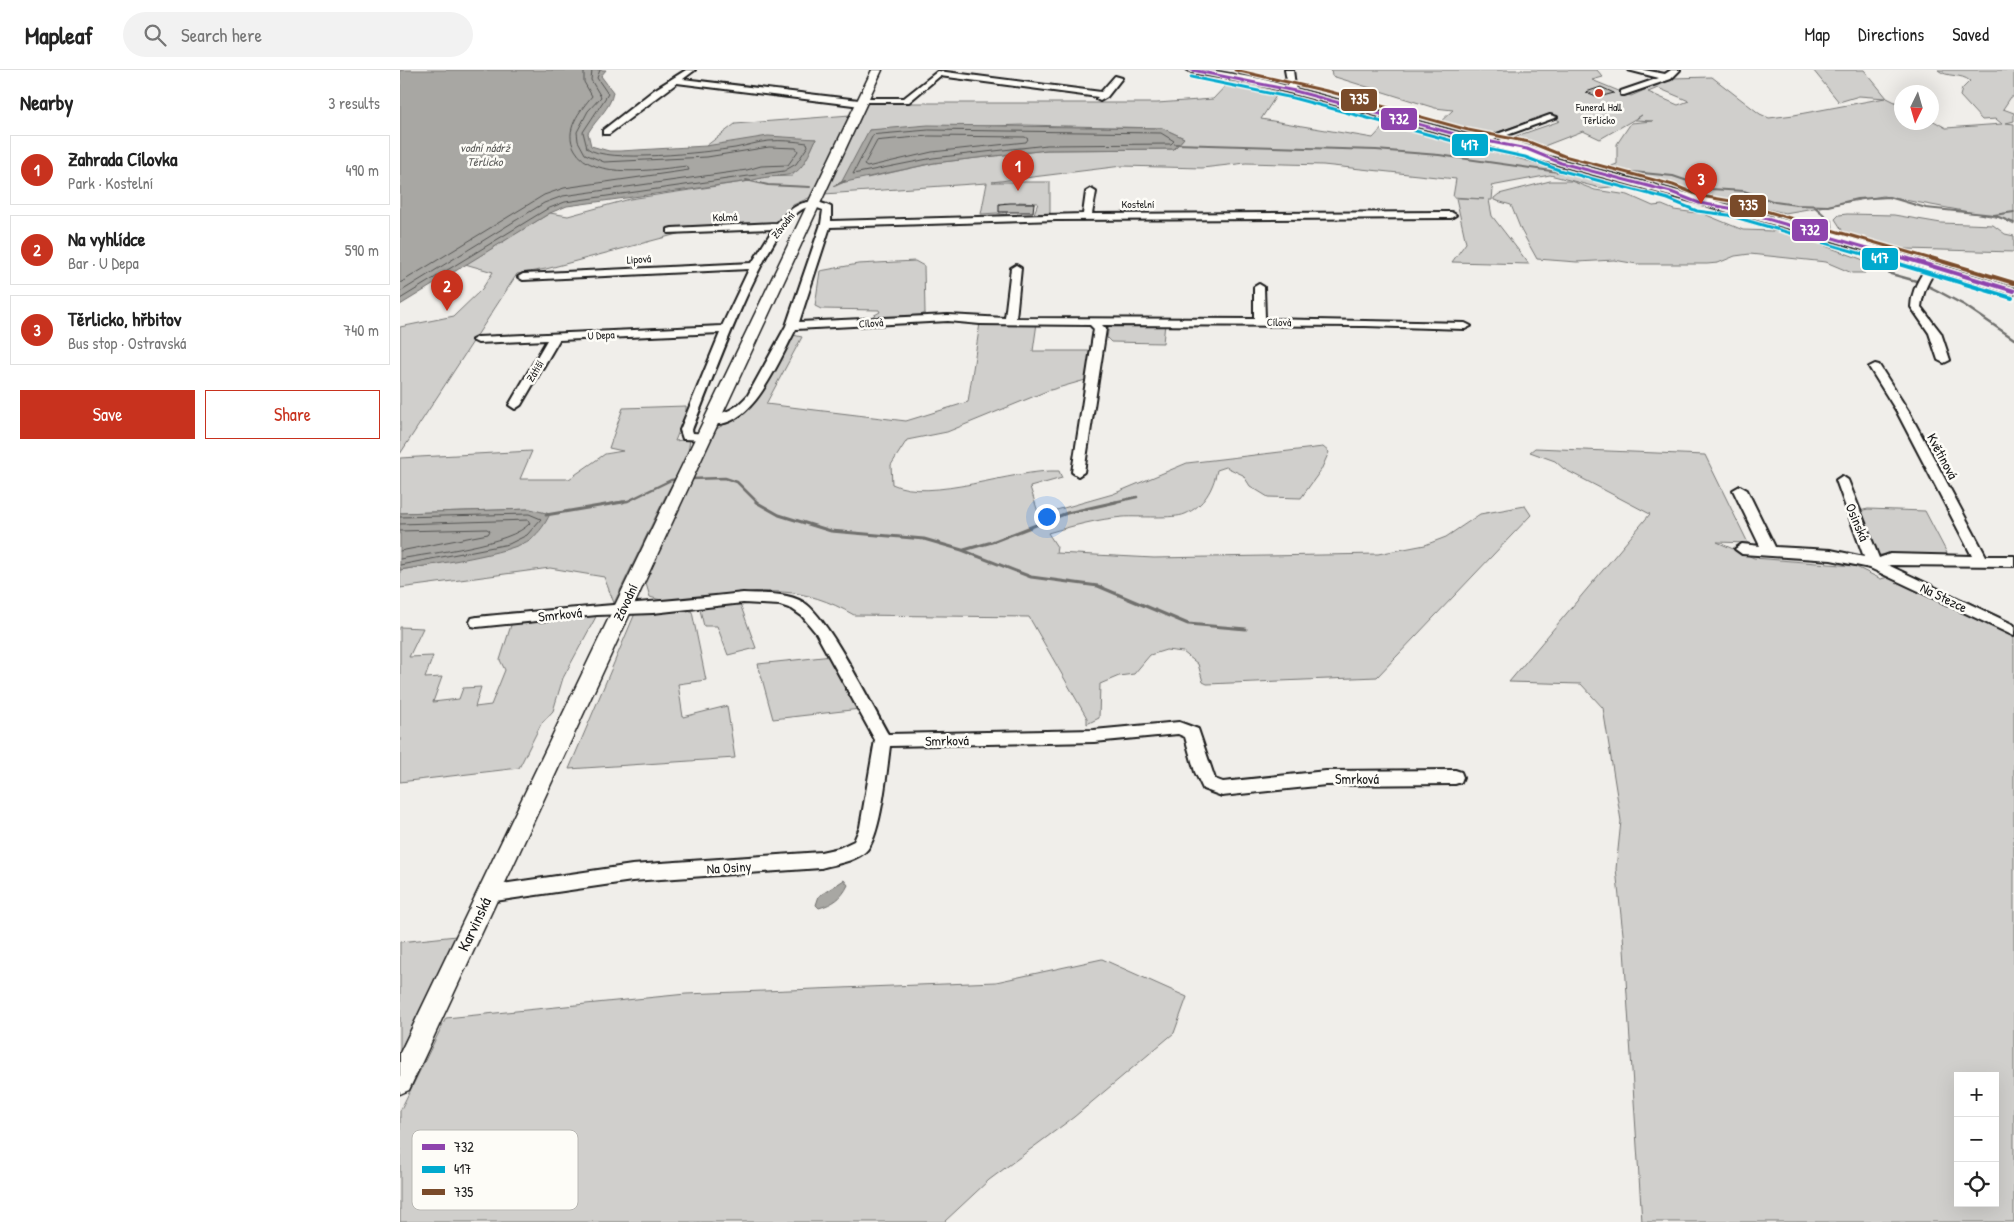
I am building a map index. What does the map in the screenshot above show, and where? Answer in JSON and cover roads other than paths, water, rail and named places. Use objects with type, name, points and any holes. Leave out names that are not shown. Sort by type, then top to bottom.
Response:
[{"type":"main road","name":"Závodní","points":[[548,767],[877,70]]},
{"type":"main road","points":[[1192,70],[1235,76],[1482,141],[1812,231],[2014,291]]},
{"type":"main road","name":"Karvinská","points":[[400,1081],[548,767]]},
{"type":"street","points":[[606,132],[691,70]]},
{"type":"street","points":[[1289,70],[1293,91]]},
{"type":"street","points":[[1632,70],[1668,77]]},
{"type":"street","points":[[1624,93],[1668,77],[1676,70]]},
{"type":"street","points":[[675,80],[862,102],[906,100],[938,72],[1102,97],[1118,78]]},
{"type":"street","points":[[1482,141],[1553,117]]},
{"type":"street","points":[[1088,217],[1091,192]]},
{"type":"street","name":"Závodní","points":[[703,437],[687,436],[686,430],[722,343],[725,329],[755,266],[780,226],[801,205],[822,205],[828,209],[826,224]]},
{"type":"street","name":"Kostelní","points":[[826,224],[1088,217],[1451,215]]},
{"type":"street","points":[[711,420],[729,417],[744,407],[753,396],[792,326],[826,224]]},
{"type":"street","name":"Kolmá","points":[[672,231],[780,226]]},
{"type":"street","name":"Lipová","points":[[524,276],[755,266]]},
{"type":"street","points":[[1933,266],[1921,284],[1917,294],[1916,307],[1935,333],[1944,360]]},
{"type":"street","points":[[1010,321],[1016,268]]},
{"type":"street","points":[[1259,287],[1260,322]]},
{"type":"street","name":"Cílová","points":[[792,326],[948,318],[1010,321],[1260,322],[1465,326]]},
{"type":"street","points":[[1078,472],[1100,330],[1093,321]]},
{"type":"street","name":"U Depa","points":[[478,340],[725,329]]},
{"type":"street","name":"Zátiší","points":[[515,405],[555,337]]},
{"type":"street","name":"Květinová","points":[[1875,367],[1903,412],[1979,553],[1978,560]]},
{"type":"street","name":"Osinská","points":[[1842,480],[1874,564]]},
{"type":"street","points":[[1740,490],[1770,550]]},
{"type":"street","name":"Na Stezce","points":[[1742,549],[1831,555],[1874,564],[2014,631]]},
{"type":"street","name":"Na Stezce","points":[[1874,564],[1890,559],[2014,561]]},
{"type":"street","name":"Smrková","points":[[478,622],[653,608],[744,598],[780,600],[797,605],[808,612],[821,630],[882,740],[1094,736],[1178,728],[1192,733],[1203,772],[1209,784],[1222,789],[1326,778],[1455,777]]},
{"type":"street","name":"Na Osiny","points":[[488,894],[632,873],[821,860],[843,855],[860,846],[869,828],[882,740]]},
{"type":"water","name":"vodní nádrž Těrlicko","points":[[400,70],[606,70],[601,76],[613,92],[612,98],[588,133],[591,146],[609,151],[706,146],[768,136],[816,139],[802,165],[791,174],[567,206],[550,213],[400,305]]},
{"type":"water","points":[[928,125],[1162,128],[1184,138],[1174,149],[1047,150],[934,163],[841,183],[869,130]]},
{"type":"water","points":[[530,509],[550,514],[537,534],[521,544],[488,554],[400,570],[400,513]]},
{"type":"water","points":[[844,880],[848,885],[840,897],[819,908],[816,905],[819,896]]},
{"type":"waterway","points":[[1175,144],[1376,150],[1439,155],[1614,180]]},
{"type":"waterway","points":[[1622,178],[1633,172],[1673,176],[1711,189],[1744,191],[1775,202],[1796,205],[1828,206],[1857,199],[1889,197],[1926,208],[1994,215],[2014,212]]},
{"type":"waterway","points":[[746,180],[768,185],[810,187]]},
{"type":"waterway","points":[[834,186],[845,181]]},
{"type":"waterway","points":[[1815,207],[1832,222],[1833,243],[1836,246],[1875,260]]},
{"type":"waterway","points":[[1996,216],[2014,223]]},
{"type":"waterway","points":[[1873,258],[1891,274],[1920,282],[1936,290],[1964,305],[2014,339]]},
{"type":"waterway","points":[[689,479],[725,478],[737,482],[758,503]]},
{"type":"waterway","points":[[615,503],[628,501],[671,480],[678,479]]},
{"type":"waterway","points":[[1110,503],[1137,497]]},
{"type":"waterway","points":[[546,515],[623,502]]},
{"type":"waterway","points":[[756,502],[779,515],[831,531],[924,539],[962,550],[1031,577],[1098,586],[1188,624],[1246,629]]},
{"type":"waterway","points":[[964,550],[992,542],[1067,513],[1116,502]]},
{"type":"place","name":"Funeral Hall Těrlicko","points":[[1599,93]]},
{"type":"place","name":"Zahrada Cílovka","points":[[1018,191]]},
{"type":"place","name":"Těrlicko, hřbitov","points":[[1701,204]]},
{"type":"place","name":"Na vyhlídce","points":[[447,311]]}]
